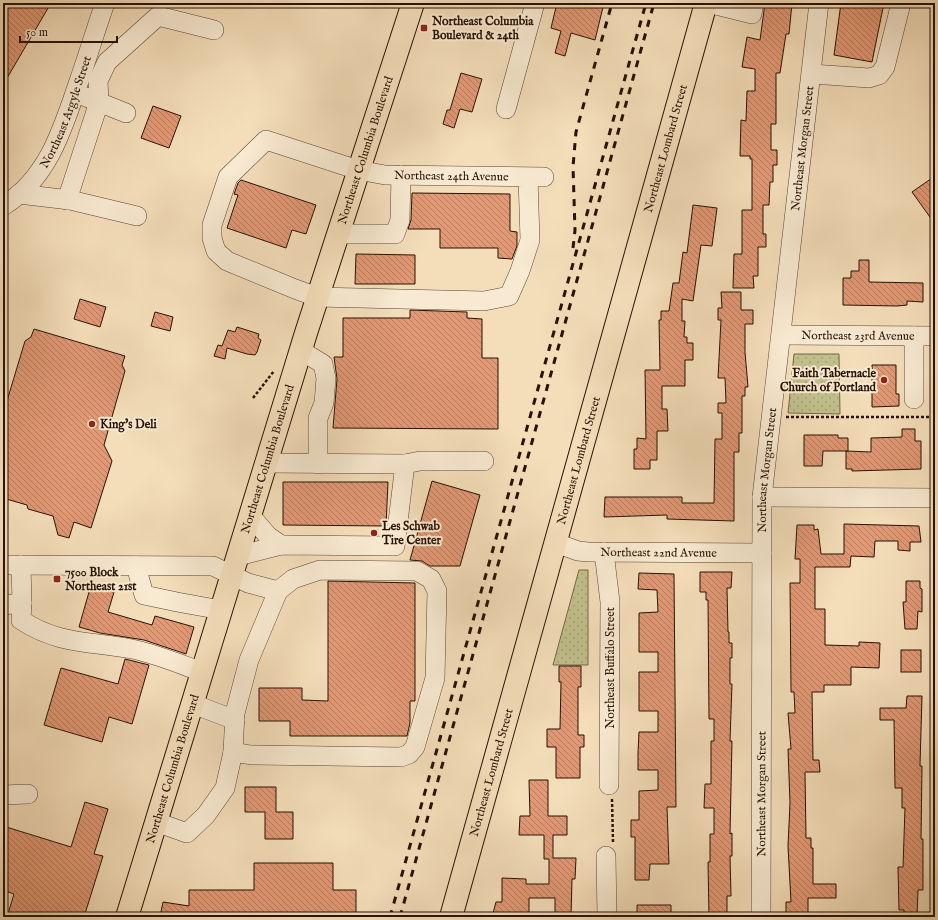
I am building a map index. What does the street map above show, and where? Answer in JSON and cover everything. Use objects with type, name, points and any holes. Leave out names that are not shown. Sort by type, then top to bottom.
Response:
[{"type":"main road","name":"Northeast Columbia Boulevard","points":[[127,917],[300,350],[413,3]]},
{"type":"main road","name":"Northeast Lombard Street","points":[[451,917],[707,3]]},
{"type":"street","name":"Northeast Argyle Street","points":[[3,206],[18,194],[39,173],[51,155],[63,129],[105,3]]},
{"type":"street","points":[[506,109],[535,3]]},
{"type":"street","points":[[707,3],[752,14],[754,3]]},
{"type":"street","name":"Northeast Morgan Street","points":[[761,917],[762,497],[819,3]]},
{"type":"street","points":[[812,74],[869,78],[879,75],[885,67],[900,3]]},
{"type":"street","points":[[68,200],[98,102],[98,81],[107,62],[158,16],[214,30]]},
{"type":"street","points":[[75,93],[126,112]]},
{"type":"street","name":"Northeast 24th Avenue","points":[[266,140],[358,170],[385,175],[400,175],[536,177],[530,240],[520,271],[509,296],[484,301],[317,297],[227,261],[216,251],[212,238],[212,225],[228,177],[266,140]]},
{"type":"street","points":[[337,234],[395,234],[400,220],[400,175]]},
{"type":"street","points":[[18,194],[68,200],[137,216]]},
{"type":"street","name":"Northeast 23rd Avenue","points":[[781,335],[935,336]]},
{"type":"street","points":[[914,336],[914,399]]},
{"type":"street","points":[[300,350],[323,364],[326,378],[324,403],[318,418],[318,464]]},
{"type":"street","points":[[266,463],[405,464],[420,461],[484,462]]},
{"type":"street","points":[[202,672],[133,650],[69,641],[38,631],[21,620],[22,603],[12,565],[235,566],[281,545],[395,546],[405,464]]},
{"type":"street","points":[[762,497],[935,498]]},
{"type":"street","points":[[250,515],[268,536],[281,545]]},
{"type":"street","name":"Northeast 22nd Avenue","points":[[556,543],[578,551],[762,553]]},
{"type":"street","name":"Northeast Buffalo Street","points":[[604,552],[610,602],[609,785]]},
{"type":"street","points":[[136,566],[144,595],[221,610]]},
{"type":"street","points":[[235,566],[248,583],[278,591]]},
{"type":"street","points":[[156,822],[187,833],[206,815],[225,788],[233,752],[235,720],[249,660],[278,591],[293,578],[320,570],[417,571],[431,578],[437,591],[435,678],[415,748],[409,754],[401,757],[258,756],[233,752]]},
{"type":"street","points":[[3,605],[22,603]]},
{"type":"street","points":[[192,704],[235,720]]},
{"type":"street","points":[[3,795],[28,794]]},
{"type":"street","points":[[606,856],[607,917]]},
{"type":"path","points":[[253,398],[274,371]]},
{"type":"path","points":[[789,417],[935,417]]},
{"type":"path","points":[[606,856],[613,847],[613,808],[609,785]]},
{"type":"shaded area","points":[[794,354],[839,354],[840,414],[788,413]]},
{"type":"shaded area","points":[[579,570],[588,570],[588,665],[553,665]]},
{"type":"building","points":[[3,3],[51,3],[3,85]]},
{"type":"building","points":[[557,3],[604,3],[595,40],[571,33],[565,56],[555,53],[561,31],[551,28]]},
{"type":"building","points":[[765,3],[792,3],[789,34],[786,34],[780,73],[776,73],[776,124],[771,124],[771,150],[777,150],[777,165],[773,165],[773,182],[770,182],[769,205],[763,205],[763,234],[766,234],[766,247],[758,247],[758,276],[753,276],[754,288],[733,288],[734,254],[742,254],[742,210],[752,210],[752,159],[750,159],[750,156],[740,156],[741,120],[746,121],[747,91],[755,91],[755,69],[742,67],[747,37],[760,40]]},
{"type":"building","points":[[841,3],[884,3],[872,62],[834,55]]},
{"type":"building","points":[[461,73],[482,79],[472,112],[460,109],[454,128],[443,124],[447,110],[450,110]]},
{"type":"building","points":[[153,106],[181,116],[169,148],[141,138]]},
{"type":"building","points":[[935,176],[935,224],[912,192]]},
{"type":"building","points":[[241,180],[316,205],[306,234],[292,230],[286,248],[227,228],[238,195],[234,194],[238,183]]},
{"type":"building","points":[[412,193],[510,194],[510,231],[517,232],[517,246],[512,259],[498,258],[498,248],[440,248],[440,229],[408,229],[411,220]]},
{"type":"building","points":[[693,205],[717,208],[712,246],[701,245],[693,301],[682,299],[682,321],[685,321],[684,337],[687,337],[687,343],[693,343],[693,360],[685,360],[685,386],[662,386],[662,409],[667,409],[668,431],[657,431],[657,460],[650,460],[650,469],[634,469],[634,449],[637,449],[637,438],[646,439],[645,370],[660,370],[659,320],[661,320],[661,311],[669,311],[673,283],[679,283],[683,252],[687,253]]},
{"type":"building","points":[[356,254],[415,255],[415,284],[355,284]]},
{"type":"building","points":[[859,260],[869,260],[869,282],[923,283],[923,302],[907,301],[907,305],[897,306],[843,305],[843,278],[851,278],[851,271],[859,271]]},
{"type":"building","points":[[721,292],[741,292],[741,310],[753,310],[753,324],[745,324],[745,352],[748,387],[745,387],[745,396],[742,396],[742,433],[739,433],[739,452],[734,452],[734,521],[667,519],[667,515],[604,517],[605,497],[682,497],[682,503],[714,503],[715,439],[722,439],[722,413],[718,413],[718,403],[726,403],[725,378],[718,378],[721,320],[718,320],[718,308],[722,308]]},
{"type":"building","points":[[80,299],[106,307],[100,327],[74,319]]},
{"type":"building","points":[[410,310],[467,312],[467,318],[482,319],[482,358],[498,358],[498,429],[333,428],[337,379],[334,357],[343,357],[343,318],[410,318]]},
{"type":"building","points":[[155,312],[173,317],[170,331],[151,326]]},
{"type":"building","points":[[237,327],[259,334],[258,338],[261,340],[255,355],[227,348],[225,359],[214,356],[218,345],[222,346],[228,330],[235,332]]},
{"type":"building","points":[[34,329],[125,356],[122,365],[125,371],[104,445],[112,461],[91,528],[74,522],[69,538],[58,535],[53,516],[28,509],[27,505],[3,498],[3,414],[25,341],[31,337]]},
{"type":"building","name":"Faith Tabernacle Church of Portland","points":[[872,365],[896,365],[896,394],[899,394],[899,406],[872,407]]},
{"type":"building","points":[[902,429],[915,429],[915,441],[921,441],[921,469],[852,471],[852,469],[846,469],[846,451],[871,452],[871,438],[902,437]]},
{"type":"building","points":[[804,435],[838,435],[838,438],[848,438],[848,451],[823,451],[822,466],[804,466]]},
{"type":"building","points":[[432,481],[480,495],[460,566],[430,566],[422,561],[410,560]]},
{"type":"building","points":[[283,482],[388,482],[386,526],[283,525]]},
{"type":"building","points":[[844,524],[919,526],[921,542],[910,542],[910,551],[898,550],[898,541],[875,541],[874,557],[851,556],[850,567],[815,567],[815,609],[825,609],[825,645],[859,646],[859,642],[880,643],[879,668],[851,667],[851,685],[824,685],[824,692],[812,692],[813,760],[819,760],[820,772],[805,772],[806,838],[811,838],[811,848],[813,848],[813,884],[836,884],[836,898],[808,898],[808,917],[786,917],[786,902],[791,902],[788,846],[790,803],[788,749],[791,749],[788,713],[795,713],[794,692],[791,692],[790,583],[800,583],[800,559],[795,559],[797,525],[814,525],[814,530],[818,529],[821,554],[844,554]]},
{"type":"building","points":[[700,572],[732,572],[731,588],[727,588],[729,643],[732,643],[732,658],[730,658],[730,684],[732,684],[730,741],[732,741],[730,834],[732,833],[732,856],[730,856],[731,896],[727,896],[727,917],[709,917],[708,862],[710,862],[710,834],[714,834],[714,808],[704,808],[705,784],[711,784],[711,741],[714,741],[714,719],[709,719],[708,600],[706,600],[706,592],[700,592]]},
{"type":"building","points":[[639,573],[674,574],[676,807],[667,807],[669,864],[650,864],[649,880],[635,880],[635,837],[631,837],[631,820],[639,820],[639,791],[658,790],[658,770],[638,770],[638,753],[639,732],[658,732],[658,711],[639,711],[639,672],[658,672],[658,652],[639,652],[639,613],[658,612],[657,590],[638,589]]},
{"type":"building","points":[[328,581],[415,583],[415,701],[410,701],[410,723],[407,736],[290,736],[290,721],[259,721],[259,688],[302,688],[302,700],[328,701]]},
{"type":"building","points":[[906,581],[920,581],[920,588],[922,589],[922,612],[918,611],[917,629],[905,629],[903,602],[906,602]]},
{"type":"building","points":[[91,585],[114,592],[108,612],[152,625],[155,616],[194,627],[186,654],[144,640],[100,633],[79,627]]},
{"type":"building","points":[[901,650],[921,650],[921,672],[901,672]]},
{"type":"building","points":[[125,659],[149,665],[132,724],[109,717],[102,742],[44,725],[61,668],[118,684]]},
{"type":"building","points":[[559,666],[581,666],[581,687],[578,687],[578,735],[584,735],[584,747],[580,747],[580,778],[556,778],[556,747],[547,747],[547,729],[560,729],[561,682],[559,682]]},
{"type":"building","points":[[907,696],[922,696],[920,766],[922,766],[921,839],[923,839],[923,890],[918,890],[917,917],[904,917],[904,910],[899,910],[898,867],[903,867],[905,808],[902,808],[902,788],[895,788],[894,720],[880,720],[880,708],[906,708]]},
{"type":"building","points":[[529,780],[548,780],[548,816],[567,816],[567,835],[553,835],[553,858],[576,858],[575,879],[572,879],[571,917],[555,917],[555,898],[529,898],[529,917],[492,917],[496,902],[502,902],[502,878],[526,879],[526,884],[549,884],[549,859],[544,859],[544,835],[519,835],[520,816],[530,816]]},
{"type":"building","points":[[245,787],[276,787],[276,812],[293,812],[293,839],[265,839],[265,812],[245,812]]},
{"type":"building","points":[[85,802],[108,809],[94,854],[103,856],[84,917],[74,914],[73,917],[7,917],[14,894],[3,890],[3,826],[71,847]]},
{"type":"building","points":[[254,863],[333,863],[333,890],[356,890],[356,917],[160,917],[163,902],[189,906],[189,890],[254,890]]},
{"type":"building","points":[[637,905],[671,905],[671,917],[637,916]]},
{"type":"railway","points":[[573,248],[575,230],[573,167],[576,132],[612,3]]},
{"type":"railway","points":[[390,917],[646,3]]},
{"type":"railway","points":[[400,917],[654,3]]},
{"type":"place","name":"Northeast Columbia Boulevard & 24th","points":[[424,28]]},
{"type":"place","name":"Faith Tabernacle Church of Portland","points":[[884,380]]},
{"type":"place","name":"King's Deli","points":[[92,424]]},
{"type":"place","name":"Les Schwab Tire Center","points":[[374,533]]},
{"type":"place","name":"7500 Block Northeast 21st","points":[[57,579]]}]
